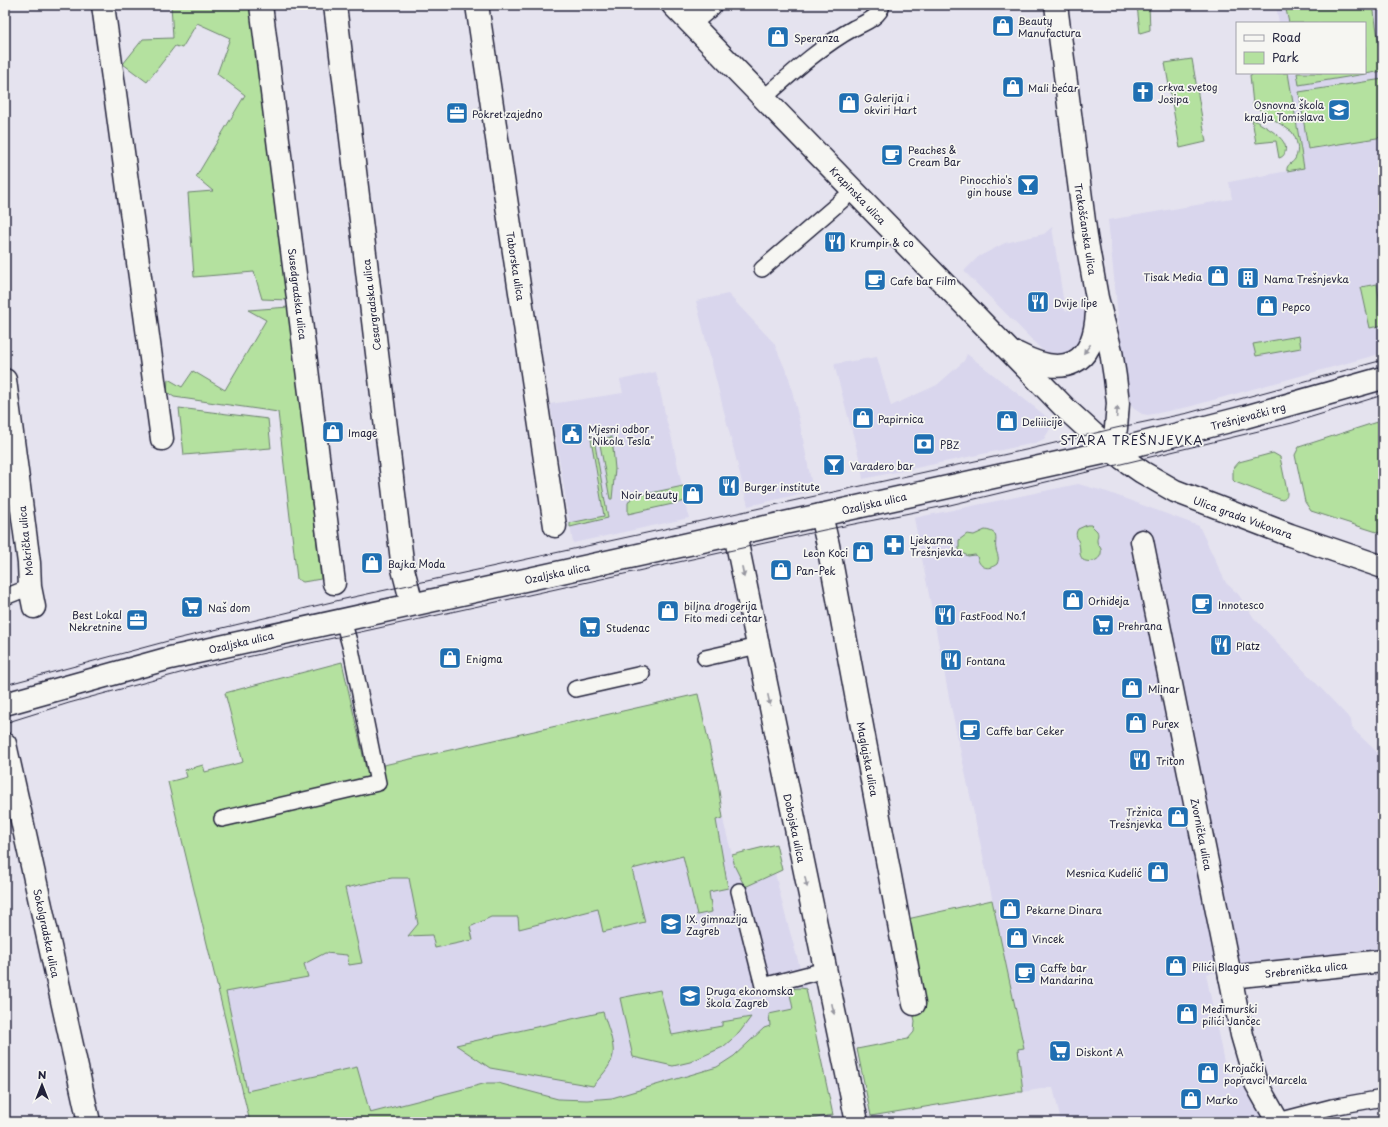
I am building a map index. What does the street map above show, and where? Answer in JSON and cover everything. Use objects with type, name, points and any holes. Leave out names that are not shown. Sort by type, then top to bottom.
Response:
[{"type":"street","points":[[102,5],[162,439]]},
{"type":"street","name":"Susedgradska ulica","points":[[261,5],[334,583]]},
{"type":"street","name":"Cesargradska ulica","points":[[335,5],[403,569],[412,604]]},
{"type":"street","name":"Taborska ulica","points":[[477,5],[555,526]]},
{"type":"street","name":"Krapinska ulica","points":[[673,5],[1067,410],[1112,451]]},
{"type":"street","points":[[690,22],[710,5]]},
{"type":"street","name":"Trakošćanska ulica","points":[[1056,5],[1086,237],[1097,298],[1111,351],[1118,403],[1112,451]]},
{"type":"street","points":[[1010,350],[1036,362],[1058,366],[1071,364],[1085,353],[1093,340],[1097,298]]},
{"type":"street","name":"Trešnjevački trg","points":[[1112,451],[1244,417],[1383,378]]},
{"type":"street","name":"Mokrička ulica","points":[[5,380],[29,563],[32,597]]},
{"type":"street","name":"Ozaljska ulica","points":[[5,704],[170,658],[1112,451]]},
{"type":"street","name":"Ulica grada Vukovara","points":[[1112,451],[1142,472],[1175,491],[1290,535],[1383,567]]},
{"type":"street","name":"Maglajska ulica","points":[[821,515],[828,545],[914,1004]]},
{"type":"street","name":"Dobojska ulica","points":[[735,534],[857,1122]]},
{"type":"street","name":"Zvornička ulica","points":[[1142,541],[1182,732],[1242,1035],[1256,1083],[1278,1122]]},
{"type":"street","name":"Sokolgradska ulica","points":[[5,744],[89,1122]]},
{"type":"street","name":"Srebrenička ulica","points":[[1230,978],[1383,961]]},
{"type":"lane","points":[[764,98],[790,74],[840,36],[874,18],[882,8],[882,5]]},
{"type":"lane","points":[[762,269],[854,190]]},
{"type":"lane","points":[[5,597],[32,597]]},
{"type":"lane","points":[[222,819],[378,783],[351,649],[343,620]]},
{"type":"lane","points":[[705,658],[758,646]]},
{"type":"lane","points":[[575,689],[642,674]]},
{"type":"lane","points":[[739,892],[763,986],[825,970]]},
{"type":"lane","points":[[1278,1122],[1332,1107],[1383,1098]]},
{"type":"shaded area","points":[[1276,5],[1383,5],[1383,353],[1188,407],[1148,415],[1142,414],[1133,408],[1130,402],[1123,364],[1108,220],[1232,199],[1229,182],[1304,168],[1288,74],[1366,74],[1366,22],[1279,22]]},
{"type":"shaded area","points":[[1052,227],[1065,311],[1079,309],[1083,310],[1086,316],[1087,333],[1073,352],[1054,355],[1046,353],[1041,349],[964,271],[978,257],[1005,243],[1044,234]]},
{"type":"shaded area","points":[[728,294],[774,343],[789,378],[800,424],[813,491],[748,506],[696,301]]},
{"type":"shaded area","points":[[967,354],[1047,417],[1050,429],[1044,439],[1035,443],[863,479],[860,461],[834,364],[877,357],[891,406],[937,385],[964,361]]},
{"type":"shaded area","points":[[656,372],[689,518],[573,543],[550,404],[623,393],[620,380]]},
{"type":"shaded area","name":"Tržnica Trešnjevka","points":[[1078,484],[1107,492],[1199,526],[1226,583],[1238,594],[1254,618],[1351,720],[1352,728],[1383,758],[1383,953],[1243,967],[1206,974],[1226,1072],[1241,1082],[1264,1122],[1061,1122],[1053,1087],[1023,1092],[1018,1049],[1024,1047],[950,702],[914,518]]},
{"type":"shaded area","points":[[698,694],[718,784],[724,824],[732,855],[776,844],[782,870],[775,873],[806,989],[833,1115],[805,1120],[805,1122],[250,1122],[187,863],[254,800],[228,706],[366,769]]},
{"type":"green space","points":[[171,5],[253,5],[289,300],[262,299],[254,272],[194,277],[188,193],[213,191],[196,177],[245,95],[217,74],[230,38],[197,23],[182,48],[175,46],[147,82],[123,64],[143,39],[173,38]]},
{"type":"green space","points":[[1137,5],[1149,5],[1150,30],[1140,33]]},
{"type":"green space","points":[[1285,5],[1373,5],[1383,71],[1366,74],[1366,22],[1289,22]]},
{"type":"green space","points":[[1192,59],[1206,142],[1180,148],[1165,63]]},
{"type":"green space","points":[[1288,74],[1304,168],[1287,171],[1287,167],[1297,156],[1298,149],[1295,138],[1292,132],[1253,105],[1250,75]]},
{"type":"green space","points":[[1297,74],[1365,74],[1299,85]]},
{"type":"green space","points":[[1383,79],[1383,137],[1308,149],[1299,92]]},
{"type":"green space","points":[[1252,119],[1274,132],[1279,137],[1285,147],[1283,156],[1279,158],[1276,141],[1256,143]]},
{"type":"green space","points":[[1377,284],[1383,325],[1370,328],[1361,287]]},
{"type":"green space","points":[[289,307],[321,579],[303,582],[297,579],[278,412],[174,397],[167,392],[168,379],[182,387],[193,371],[225,390],[266,320],[248,310]]},
{"type":"green space","points":[[1299,336],[1301,348],[1256,356],[1253,344]]},
{"type":"green space","points":[[179,408],[268,419],[271,448],[184,455]]},
{"type":"green space","points":[[1383,420],[1383,534],[1311,511],[1305,502],[1295,455],[1299,447]]},
{"type":"green space","points":[[612,437],[615,469],[612,499],[610,499],[599,439]]},
{"type":"green space","points":[[591,439],[594,439],[608,518],[570,527],[570,523],[604,516]]},
{"type":"green space","points":[[1273,453],[1280,457],[1287,491],[1287,496],[1285,498],[1282,500],[1233,480],[1233,469],[1239,462]]},
{"type":"green space","points":[[683,486],[686,501],[628,514],[628,503],[632,497]]},
{"type":"green space","points":[[1091,525],[1097,531],[1097,542],[1101,549],[1100,556],[1096,560],[1089,562],[1081,558],[1076,535],[1078,529]]},
{"type":"green space","points":[[985,530],[990,531],[996,537],[998,558],[997,564],[987,568],[982,566],[977,556],[968,556],[959,550],[959,540],[967,534],[974,535]]},
{"type":"green space","points":[[342,662],[366,769],[698,694],[718,784],[723,818],[716,820],[728,888],[709,892],[712,912],[697,915],[683,856],[632,869],[645,922],[603,932],[598,909],[519,929],[518,917],[491,917],[470,927],[473,940],[435,948],[432,935],[408,936],[418,924],[409,878],[392,878],[345,888],[362,963],[349,965],[347,955],[325,953],[304,964],[308,977],[226,992],[247,1091],[357,1067],[370,1113],[487,1083],[498,1083],[558,1099],[587,1100],[612,1098],[717,1067],[734,1056],[764,1028],[770,1026],[769,1014],[793,1009],[789,989],[801,988],[806,989],[833,1115],[805,1120],[805,1122],[250,1122],[168,782],[187,777],[185,770],[203,765],[205,772],[243,762],[225,693]]},
{"type":"green space","points":[[776,844],[782,870],[745,887],[735,867],[732,855]]},
{"type":"green space","points":[[992,900],[1024,1048],[1018,1049],[1023,1092],[1015,1092],[871,1116],[857,1049],[908,1039],[914,1032],[915,1021],[894,929],[903,920]]},
{"type":"green space","points":[[660,990],[672,1035],[722,1026],[722,1022],[751,1017],[739,1033],[723,1047],[690,1062],[673,1066],[633,1057],[620,998]]},
{"type":"green space","points":[[603,1012],[612,1039],[613,1055],[608,1068],[593,1086],[490,1068],[456,1045]]},
{"type":"tram line","points":[[5,685],[168,641],[340,600],[1188,413],[1383,360]]},
{"type":"tram line","points":[[5,723],[69,703],[206,666],[824,530],[950,505],[1292,423],[1383,395]]},
{"type":"place","name":"Beauty Manufactura","points":[[1003,26]]},
{"type":"place","name":"Speranza","points":[[778,37]]},
{"type":"place","name":"Mali bećar","points":[[1013,87]]},
{"type":"place","name":"crkva svetog Josipa","points":[[1143,92]]},
{"type":"place","name":"Galerija i okviri Hart","points":[[849,103]]},
{"type":"place","name":"Osnovna škola kralja Tomislava","points":[[1339,110]]},
{"type":"place","name":"Pokret zajedno","points":[[457,113]]},
{"type":"place","name":"Peaches & Cream Bar","points":[[892,155]]},
{"type":"place","name":"Pinocchio's gin house","points":[[1028,185]]},
{"type":"place","name":"Krumpir & co","points":[[835,242]]},
{"type":"place","name":"Tisak Media","points":[[1218,276]]},
{"type":"place","name":"Nama Trešnjevka","points":[[1248,278]]},
{"type":"place","name":"Cafe bar Film","points":[[875,280]]},
{"type":"place","name":"Dvije lipe","points":[[1038,302]]},
{"type":"place","name":"Pepco","points":[[1267,306]]},
{"type":"place","name":"Papirnica","points":[[863,418]]},
{"type":"place","name":"Deliiicije","points":[[1007,421]]},
{"type":"place","name":"Image","points":[[333,432]]},
{"type":"place","name":"Mjesni odbor \"Nikola Tesla\"","points":[[572,434]]},
{"type":"place","name":"PBZ","points":[[924,444]]},
{"type":"place","name":"Varadero bar","points":[[834,465]]},
{"type":"place","name":"Burger institute","points":[[729,486]]},
{"type":"place","name":"Noir beauty","points":[[693,494]]},
{"type":"place","name":"Ljekarna Trešnjevka","points":[[894,545]]},
{"type":"place","name":"Leon Koci","points":[[863,552]]},
{"type":"place","name":"Bajka Moda","points":[[372,563]]},
{"type":"place","name":"Pan-Pek","points":[[781,570]]},
{"type":"place","name":"Orhideja","points":[[1073,600]]},
{"type":"place","name":"Innotesco","points":[[1202,604]]},
{"type":"place","name":"Naš dom","points":[[192,607]]},
{"type":"place","name":"biljna drogerija Fito medi centar","points":[[668,611]]},
{"type":"place","name":"FastFood No.1","points":[[945,615]]},
{"type":"place","name":"Best Lokal Nekretnine","points":[[137,620]]},
{"type":"place","name":"Prehrana","points":[[1103,625]]},
{"type":"place","name":"Studenac","points":[[590,627]]},
{"type":"place","name":"Platz","points":[[1221,645]]},
{"type":"place","name":"Enigma","points":[[450,658]]},
{"type":"place","name":"Fontana","points":[[951,660]]},
{"type":"place","name":"Mlinar","points":[[1132,688]]},
{"type":"place","name":"Purex","points":[[1136,723]]},
{"type":"place","name":"Caffe bar Ceker","points":[[970,730]]},
{"type":"place","name":"Triton","points":[[1140,760]]},
{"type":"place","name":"Tržnica Trešnjevka","points":[[1178,817]]},
{"type":"place","name":"Mesnica Kudelić","points":[[1158,872]]},
{"type":"place","name":"Pekarne Dinara","points":[[1010,909]]},
{"type":"place","name":"IX. gimnazija Zagreb","points":[[671,924]]},
{"type":"place","name":"Vincek","points":[[1017,938]]},
{"type":"place","name":"Pilići Blagus","points":[[1176,966]]},
{"type":"place","name":"Caffe bar Mandarina","points":[[1025,973]]},
{"type":"place","name":"Druga ekonomska škola Zagreb","points":[[690,996]]},
{"type":"place","name":"Međimurski pilići Jančec","points":[[1187,1014]]},
{"type":"place","name":"Diskont A","points":[[1060,1051]]},
{"type":"place","name":"Krojački popravci Marcela","points":[[1208,1073]]},
{"type":"place","name":"Marko","points":[[1191,1099]]},
{"type":"district","name":"STARA TREŠNJEVKA","points":[[1132,440]]}]
